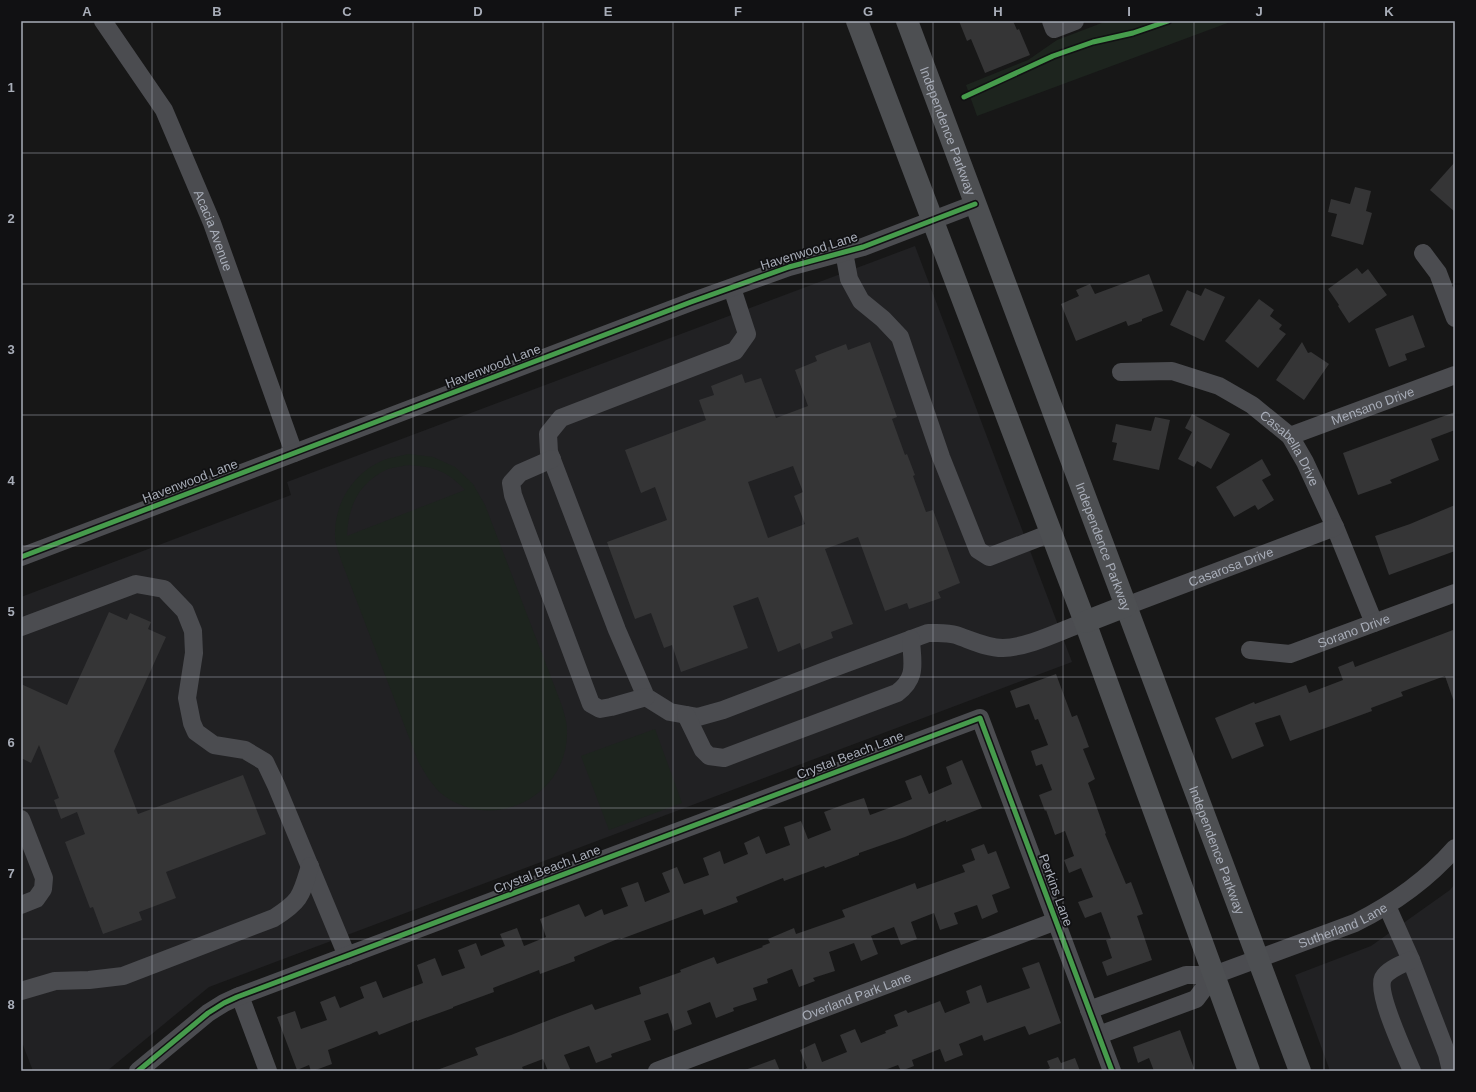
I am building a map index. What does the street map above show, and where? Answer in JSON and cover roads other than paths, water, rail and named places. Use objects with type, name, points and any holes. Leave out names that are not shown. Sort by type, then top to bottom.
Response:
[{"type":"main road","points":[[857,21],[1085,622],[1249,1071]]},
{"type":"main road","name":"Independence Parkway","points":[[907,21],[1300,1071]]},
{"type":"main road","points":[[1085,622],[1126,606]]},
{"type":"street","name":"Acacia Avenue","points":[[103,21],[164,110],[212,223],[294,453]]},
{"type":"street","points":[[1052,25],[1075,21]]},
{"type":"street","name":"Havenwood Lane","points":[[21,557],[732,288],[789,267],[863,247],[975,204]]},
{"type":"street","points":[[844,252],[849,279],[861,301],[900,337],[941,457],[978,550],[989,557],[1051,533]]},
{"type":"street","points":[[1423,253],[1438,274],[1455,318]]},
{"type":"street","points":[[732,288],[747,334],[735,351],[561,418],[548,434],[549,452],[617,630],[646,697],[670,712],[698,716],[723,710],[928,633],[942,632],[955,634],[980,644],[1002,648],[1025,645],[1085,622]]},
{"type":"street","name":"Casabella Drive","points":[[1122,372],[1172,372],[1219,386],[1252,405],[1290,436],[1305,462],[1335,527],[1374,623]]},
{"type":"street","name":"Mensano Drive","points":[[1290,436],[1455,375]]},
{"type":"street","points":[[552,459],[520,474],[511,483],[513,495],[591,704],[600,709],[646,697]]},
{"type":"street","name":"Casarosa Drive","points":[[1126,606],[1335,527]]},
{"type":"street","points":[[21,627],[136,584],[164,589],[185,611],[193,631],[194,653],[187,698],[192,723],[196,732],[214,745],[245,750],[265,762],[347,956]]},
{"type":"street","name":"Sorano Drive","points":[[1250,650],[1290,654],[1455,593]]},
{"type":"street","points":[[686,715],[703,750],[709,756],[724,758],[897,693],[906,686],[910,680],[912,671],[911,639]]},
{"type":"street","name":"Perkins Lane","points":[[980,718],[1112,1071]]},
{"type":"street","name":"Crystal Beach Lane","points":[[138,1071],[208,1014],[240,996],[980,718]]},
{"type":"street","points":[[21,819],[44,878],[43,889],[36,899],[21,905]]},
{"type":"street","name":"Sutherland Lane","points":[[1089,1010],[1186,975],[1214,976],[1336,931],[1361,920],[1387,906],[1425,878],[1455,848]]},
{"type":"street","points":[[21,991],[55,981],[89,980],[123,976],[274,918],[291,907],[302,893],[310,866]]},
{"type":"street","points":[[1387,906],[1411,960],[1447,1054],[1451,1071]]},
{"type":"street","name":"Overland Park Lane","points":[[657,1071],[1056,921]]},
{"type":"street","points":[[1411,960],[1391,971],[1383,979],[1382,992],[1385,1004],[1412,1071]]},
{"type":"street","points":[[1098,1035],[1196,999],[1214,976]]},
{"type":"street","points":[[240,996],[268,1071]]}]
